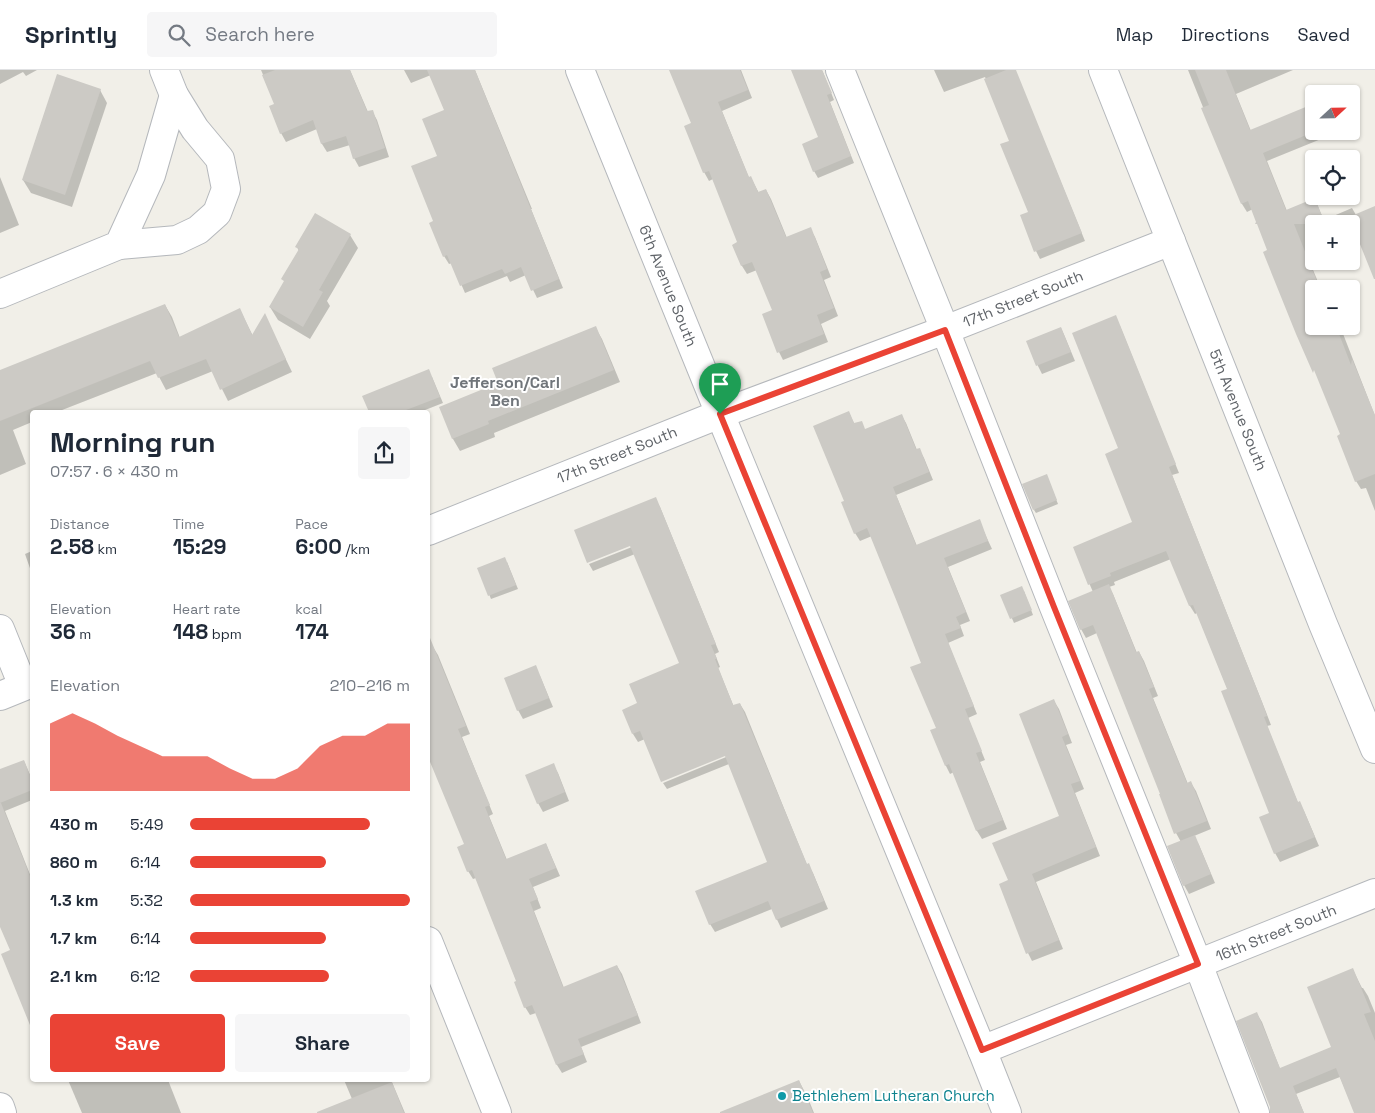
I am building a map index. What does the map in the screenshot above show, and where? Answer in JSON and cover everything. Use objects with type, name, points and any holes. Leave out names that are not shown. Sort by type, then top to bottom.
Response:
[{"type":"street","points":[[0,294],[119,245],[177,240],[198,230],[217,213],[226,189],[220,159],[195,129],[174,95],[164,70]]},
{"type":"street","name":"6th Avenue South","points":[[580,70],[1007,1113]]},
{"type":"street","points":[[840,70],[1198,964],[1255,1113]]},
{"type":"street","name":"5th Avenue South","points":[[1103,70],[1375,749]]},
{"type":"street","points":[[119,245],[150,175],[174,95]]},
{"type":"street","name":"17th Street South","points":[[430,530],[720,414],[945,330],[1171,241]]},
{"type":"street","points":[[0,629],[18,688]]},
{"type":"street","name":"16th Street South","points":[[982,1050],[1375,893]]},
{"type":"street","points":[[430,946],[497,1113]]},
{"type":"street","points":[[0,1107],[2,1113]]},
{"type":"building","points":[[275,70],[350,70],[367,111],[373,110],[385,148],[353,159],[346,136],[321,144],[313,120],[280,134],[269,106],[274,104],[262,75]]},
{"type":"building","points":[[427,70],[475,70],[559,279],[531,291],[521,267],[505,274],[502,269],[460,286],[447,255],[443,257],[429,223],[433,221],[411,166],[437,156],[422,119],[444,110]]},
{"type":"building","points":[[669,70],[740,70],[748,90],[718,102],[749,177],[751,176],[758,192],[766,189],[786,237],[811,227],[827,269],[820,272],[834,308],[817,315],[824,334],[777,353],[762,314],[772,310],[752,262],[741,266],[732,245],[737,242],[709,171],[703,173],[684,126],[691,123]]},
{"type":"building","points":[[791,70],[822,70],[832,93],[827,95],[851,156],[813,172],[802,144],[818,137]]},
{"type":"building","points":[[1006,70],[1016,70],[1082,233],[1034,252],[1020,215],[1028,212],[1000,144],[1009,141],[984,79]]},
{"type":"building","points":[[1195,70],[1226,70],[1250,130],[1305,107],[1305,136],[1263,153],[1286,210],[1305,202],[1305,205],[1318,205],[1322,215],[1305,215],[1305,224],[1294,224],[1305,252],[1305,270],[1312,270],[1316,280],[1305,280],[1305,335],[1339,335],[1351,365],[1352,359],[1375,415],[1375,474],[1355,482],[1337,436],[1340,434],[1314,370],[1313,373],[1296,334],[1263,252],[1267,250],[1257,224],[1255,224],[1256,222],[1248,201],[1241,204],[1201,108],[1209,105]]},
{"type":"building","points":[[57,74],[101,89],[65,195],[22,180]]},
{"type":"building","points":[[1375,206],[1375,279],[1360,244],[1360,215],[1354,215]]},
{"type":"building","points":[[315,213],[351,234],[319,290],[323,292],[303,327],[269,307],[284,281],[281,279],[299,249],[295,247]]},
{"type":"building","points":[[165,304],[179,337],[240,308],[252,335],[265,313],[286,359],[220,390],[206,359],[158,378],[150,361],[0,421],[0,370]]},
{"type":"building","points":[[1116,315],[1176,464],[1169,467],[1262,702],[1267,716],[1264,717],[1298,802],[1300,801],[1315,837],[1274,854],[1259,817],[1269,813],[1221,691],[1227,689],[1193,605],[1189,606],[1166,551],[1110,573],[1111,576],[1088,585],[1073,547],[1132,522],[1105,454],[1118,448],[1072,333]]},
{"type":"building","points":[[596,326],[614,370],[488,421],[489,424],[452,439],[439,407],[498,383],[492,368]]},
{"type":"building","points":[[1061,327],[1071,352],[1036,366],[1026,341]]},
{"type":"building","points":[[429,369],[440,397],[406,410],[368,410],[362,396]]},
{"type":"building","points":[[849,411],[854,423],[862,421],[865,429],[902,414],[916,449],[920,448],[929,472],[893,487],[916,545],[980,519],[988,541],[944,558],[966,612],[956,617],[961,628],[945,634],[974,706],[965,709],[982,751],[976,753],[1003,820],[976,831],[949,764],[945,766],[930,730],[936,728],[910,667],[921,663],[897,602],[867,528],[854,534],[841,502],[844,501],[813,426]]},
{"type":"building","points":[[1047,474],[1057,500],[1033,510],[1022,484]]},
{"type":"building","points":[[656,497],[716,644],[711,645],[733,705],[740,703],[824,901],[776,920],[768,901],[709,925],[695,891],[767,862],[725,756],[661,782],[640,731],[632,734],[622,710],[637,703],[629,684],[679,663],[630,546],[587,563],[574,530]]},
{"type":"building","points":[[505,557],[516,585],[488,596],[477,568]]},
{"type":"building","points":[[1109,584],[1136,652],[1139,651],[1154,687],[1149,689],[1187,783],[1191,781],[1207,821],[1174,834],[1093,625],[1080,630],[1068,601]]},
{"type":"building","points":[[1022,586],[1032,610],[1010,619],[1000,595]]},
{"type":"building","points":[[430,638],[466,726],[458,729],[490,805],[485,807],[506,859],[546,843],[556,868],[529,879],[538,899],[530,902],[563,987],[617,965],[638,1015],[578,1039],[584,1054],[556,1065],[532,1005],[524,1008],[514,982],[516,981],[472,870],[467,872],[457,847],[464,844],[430,762]]},
{"type":"building","points":[[536,665],[549,698],[517,711],[504,678]]},
{"type":"building","points":[[1054,699],[1068,734],[1062,737],[1080,781],[1071,784],[1096,847],[1032,874],[1059,940],[1026,954],[999,884],[1008,880],[992,843],[1059,816],[1019,714]]},
{"type":"building","points":[[24,760],[30,775],[30,791],[0,803],[0,769]]},
{"type":"building","points":[[554,763],[565,792],[537,804],[525,775]]},
{"type":"building","points":[[1,803],[30,876],[30,1025],[1,954],[10,950],[0,927]]},
{"type":"building","points":[[1195,835],[1211,874],[1183,886],[1167,846]]},
{"type":"building","points":[[1353,968],[1371,1012],[1364,1014],[1375,1041],[1375,1113],[1354,1113],[1336,1068],[1293,1086],[1304,1113],[1270,1113],[1270,1107],[1236,1021],[1257,1012],[1280,1068],[1331,1047],[1307,987]]},
{"type":"building","name":"Bethlehem Lutheran Church","points":[[799,1080],[813,1113],[720,1113],[720,1112]]},
{"type":"building","points":[[392,1082],[404,1113],[317,1113],[317,1112]]},
{"type":"place","name":"Bethlehem Lutheran Church","points":[[782,1096]]},
{"type":"district","name":"Jefferson/Carl Ben","points":[[505,391]]},
{"type":"route","points":[[945,330],[1198,964],[982,1050],[720,414],[945,330]]}]
